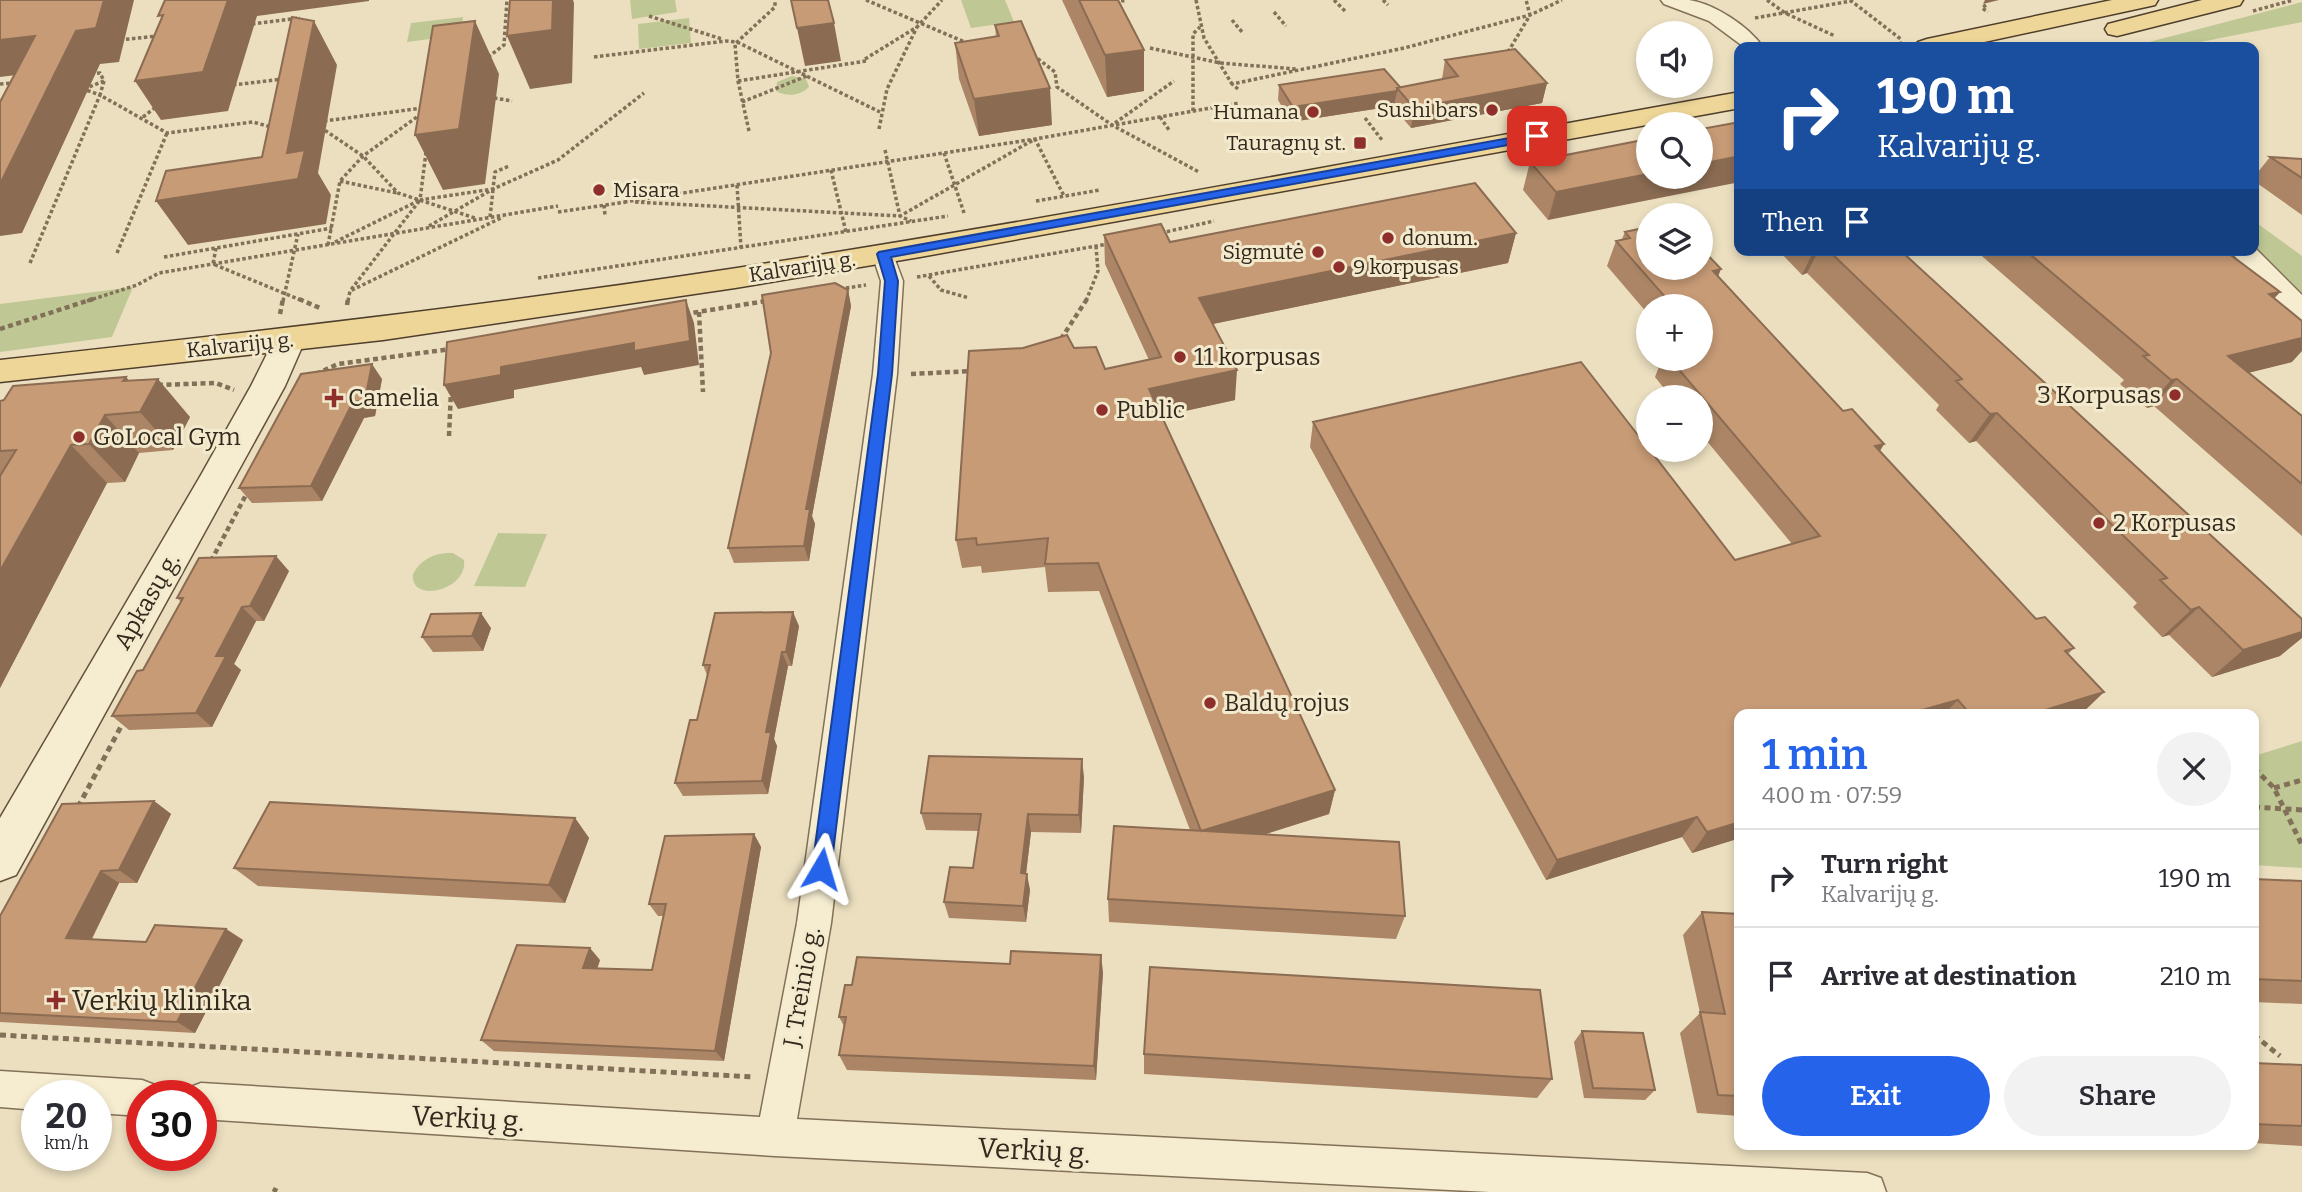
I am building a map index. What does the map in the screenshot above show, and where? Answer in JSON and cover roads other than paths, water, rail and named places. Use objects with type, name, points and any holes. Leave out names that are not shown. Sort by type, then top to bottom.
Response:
[{"type":"main road","points":[[1974,42],[2146,0]]},
{"type":"main road","points":[[2062,42],[2231,0]]},
{"type":"main road","name":"Kalvarijų g.","points":[[0,371],[284,327],[337,328],[735,278],[883,254],[1733,100]]},
{"type":"main road","name":"Apkasų g.","points":[[0,860],[268,386],[284,327]]},
{"type":"street","points":[[1670,0],[1701,9],[1728,23],[1749,42]]},
{"type":"street","name":"J. Treinio g.","points":[[775,1137],[814,923],[885,374],[892,281],[883,254]]},
{"type":"street","points":[[2248,256],[2302,310]]},
{"type":"street","points":[[0,1089],[126,1097]]},
{"type":"street","name":"Verkių g.","points":[[217,1102],[775,1137],[1867,1192]]},
{"type":"place","name":"Sushi bars","points":[[1492,110]]},
{"type":"place","name":"Humana","points":[[1313,112]]},
{"type":"place","name":"Tauragnų st.","points":[[1360,143]]},
{"type":"place","name":"Misara","points":[[599,190]]},
{"type":"place","name":"donum.","points":[[1388,238]]},
{"type":"place","name":"Sigmutė","points":[[1318,252]]},
{"type":"place","name":"9 korpusas","points":[[1339,267]]},
{"type":"place","name":"11 korpusas","points":[[1180,357]]},
{"type":"place","name":"3 Korpusas","points":[[2175,395]]},
{"type":"place","name":"Camelia","points":[[334,398]]},
{"type":"place","name":"Public","points":[[1102,410]]},
{"type":"place","name":"GoLocal Gym","points":[[79,437]]},
{"type":"place","name":"2 Korpusas","points":[[2099,523]]},
{"type":"place","name":"Baldų rojus","points":[[1210,703]]},
{"type":"place","name":"Verkių klinika","points":[[56,1000]]}]
